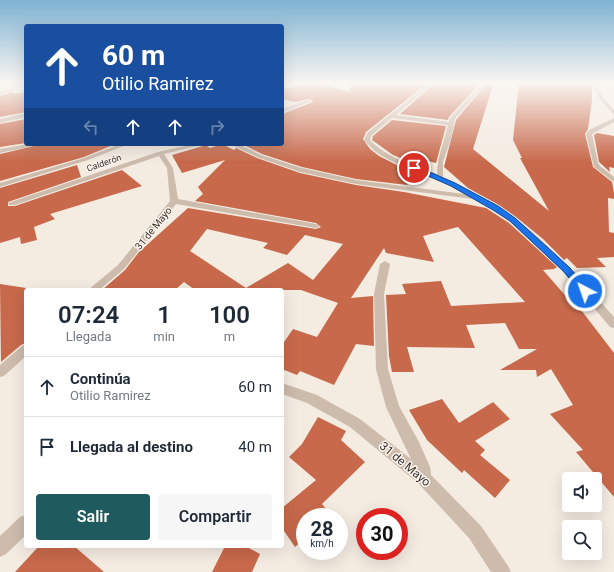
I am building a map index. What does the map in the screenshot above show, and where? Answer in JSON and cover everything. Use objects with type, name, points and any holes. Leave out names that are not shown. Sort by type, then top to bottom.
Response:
[{"type":"street","points":[[401,109],[369,134],[367,140],[375,149],[388,158],[440,178],[496,208],[513,220],[566,269],[614,324]]},
{"type":"street","points":[[440,178],[440,162],[448,139],[450,124],[460,109]]},
{"type":"street","points":[[0,121],[24,115]]},
{"type":"street","points":[[392,116],[450,124]]},
{"type":"street","points":[[614,120],[591,131],[589,134],[597,167],[614,180]]},
{"type":"street","points":[[0,151],[27,146]]},
{"type":"street","name":"Calderón","points":[[0,184],[78,161],[120,146]]},
{"type":"street","name":"Calderón","points":[[12,203],[160,152],[192,146]]},
{"type":"street","points":[[238,146],[259,156],[300,170],[356,182],[475,197]]},
{"type":"street","name":"31 de Mayo","points":[[95,288],[120,267],[174,201],[170,168],[160,152]]},
{"type":"street","points":[[174,201],[316,226]]},
{"type":"street","points":[[385,264],[379,294],[382,369],[393,407],[414,447],[422,467],[424,479]]},
{"type":"street","points":[[0,372],[24,351]]},
{"type":"street","name":"31 de Mayo","points":[[284,389],[312,399],[355,423],[424,479],[475,532],[502,572]]},
{"type":"street","points":[[0,548],[24,525]]},
{"type":"building","points":[[0,109],[24,109],[24,112],[0,117]]},
{"type":"building","points":[[296,109],[395,109],[366,132],[363,139],[370,149],[379,156],[418,173],[407,185],[356,179],[302,167],[262,154],[246,146],[284,146],[284,113]]},
{"type":"building","points":[[406,109],[457,109],[448,120],[400,114]]},
{"type":"building","points":[[466,109],[486,109],[473,149],[549,211],[520,158],[522,158],[513,140],[516,109],[591,109],[588,129],[585,134],[593,167],[612,182],[614,193],[614,199],[608,198],[609,232],[614,233],[614,257],[597,258],[606,267],[577,268],[567,258],[564,260],[543,239],[516,217],[499,205],[468,188],[444,167],[456,120]]},
{"type":"building","points":[[24,119],[24,143],[0,147],[0,124]]},
{"type":"building","points":[[392,120],[446,126],[436,163],[428,161],[423,167],[393,155],[372,140],[373,136]]},
{"type":"building","points":[[597,133],[614,136],[614,168],[609,167],[610,172],[599,162],[594,135]]},
{"type":"building","points":[[34,146],[111,146],[84,157],[0,181],[0,154]]},
{"type":"building","points":[[207,146],[210,148],[216,146],[226,146],[234,150],[236,148],[257,158],[300,173],[356,185],[404,192],[486,208],[509,223],[557,267],[554,269],[543,270],[571,302],[575,302],[614,353],[614,497],[602,483],[602,472],[593,472],[576,452],[583,450],[550,414],[573,405],[551,369],[537,377],[536,370],[500,370],[537,349],[519,349],[505,323],[466,325],[475,348],[407,347],[414,372],[392,372],[389,356],[386,295],[406,294],[402,284],[441,281],[451,306],[525,302],[458,227],[423,236],[434,262],[386,253],[384,248],[351,298],[373,296],[374,346],[356,344],[334,385],[300,371],[297,375],[284,370],[284,342],[293,329],[317,337],[338,303],[301,290],[284,290],[284,288],[246,288],[192,288],[184,282],[177,288],[104,288],[125,270],[139,252],[188,208],[316,229],[321,227],[316,223],[195,201],[203,194],[198,187],[225,160],[182,173],[172,155]],"holes":[[[207,229],[268,243],[263,248],[287,255],[305,235],[343,244],[313,280],[288,263],[246,288],[190,251]]]},
{"type":"building","points":[[77,165],[81,177],[8,202],[8,206],[15,206],[122,170],[142,186],[50,214],[55,219],[34,227],[37,240],[21,244],[20,237],[0,243],[0,188]]},
{"type":"building","points":[[0,284],[26,288],[24,288],[24,344],[1,362]]},
{"type":"building","points":[[442,399],[459,423],[493,402],[510,419],[475,441],[485,450],[480,455],[510,480],[495,498],[464,470],[462,473],[427,440],[409,410]]},
{"type":"building","points":[[318,417],[346,431],[341,440],[365,462],[322,504],[325,508],[296,508],[295,547],[284,531],[284,506],[316,480],[289,457],[302,444]]},
{"type":"building","points":[[37,548],[76,548],[104,572],[15,572]]},
{"type":"building","points":[[224,548],[249,548],[260,554],[252,572],[212,572]]},
{"type":"route","points":[[414,168],[440,178],[496,208],[513,220],[566,269],[585,291]]}]
